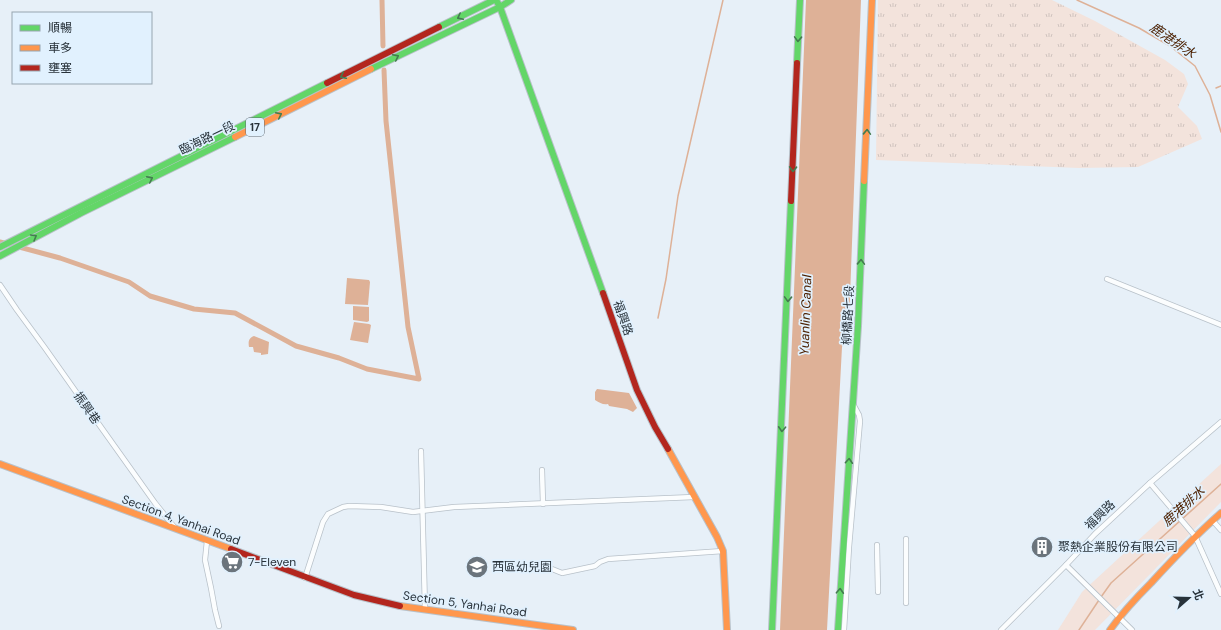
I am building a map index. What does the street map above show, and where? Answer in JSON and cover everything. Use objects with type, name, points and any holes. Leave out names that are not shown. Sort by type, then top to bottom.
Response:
[{"type":"main road","name":"福興路","points":[[495,0],[500,7],[637,390],[655,427],[718,537],[723,551],[728,630]]},
{"type":"main road","name":"臨海路一段","points":[[0,247],[495,0]]},
{"type":"main road","name":"臨海路一段","points":[[0,256],[88,209],[500,7],[511,0]]},
{"type":"main road","points":[[772,630],[786,354],[800,0]]},
{"type":"main road","name":"柳橋路七段","points":[[838,630],[854,404],[872,0]]},
{"type":"main road","name":"Section 4, Yanhai Road","points":[[0,464],[354,595]]},
{"type":"main road","points":[[1110,630],[1119,617],[1195,536],[1221,513]]},
{"type":"main road","name":"Section 5, Yanhai Road","points":[[354,595],[384,603],[573,630]]},
{"type":"street","points":[[1107,279],[1221,325]]},
{"type":"street","name":"振興巷","points":[[0,285],[16,310],[45,348],[155,504],[176,530]]},
{"type":"street","points":[[845,630],[849,547],[860,421],[854,404]]},
{"type":"street","name":"福興路","points":[[1001,630],[1095,534],[1150,483],[1221,422]]},
{"type":"street","points":[[421,451],[426,609]]},
{"type":"street","points":[[542,470],[543,504]]},
{"type":"street","points":[[1150,483],[1195,536],[1221,594]]},
{"type":"street","points":[[305,578],[323,522],[328,514],[343,507],[381,507],[413,512],[454,508],[694,497]]},
{"type":"street","points":[[1213,521],[1221,530]]},
{"type":"street","points":[[906,539],[906,603]]},
{"type":"street","points":[[207,541],[205,560],[219,626]]},
{"type":"street","points":[[877,545],[878,592]]},
{"type":"street","points":[[547,568],[562,573],[595,566],[608,559],[723,551]]},
{"type":"street","points":[[1066,565],[1132,630]]},
{"type":"green space","points":[[878,0],[1052,0],[1095,21],[1165,60],[1184,74],[1188,84],[1178,107],[1197,126],[1202,139],[1138,167],[1079,168],[876,160]]},
{"type":"green space","points":[[1221,464],[1221,502],[1095,630],[1058,630],[1082,592]]},
{"type":"water","name":"Yuanlin Canal","points":[[806,0],[861,0],[849,324],[842,347],[827,630],[780,630]]},
{"type":"water","points":[[347,278],[369,280],[368,305],[345,304]]},
{"type":"water","points":[[353,306],[369,307],[369,321],[353,320]]},
{"type":"water","points":[[354,322],[371,325],[368,343],[350,340]]},
{"type":"water","points":[[254,336],[269,342],[268,354],[261,355],[261,353],[254,352],[253,347],[249,347],[249,340]]},
{"type":"water","points":[[597,389],[629,393],[637,408],[633,412],[627,409],[600,403],[595,400],[595,392]]},
{"type":"waterway","points":[[382,0],[383,46]]},
{"type":"waterway","points":[[658,318],[666,279],[678,196],[723,0]]},
{"type":"waterway","name":"鹿港排水","points":[[1077,0],[1139,28],[1170,46],[1195,66],[1210,95],[1221,132]]},
{"type":"waterway","points":[[0,242],[60,258],[129,282],[150,296],[194,309],[235,313],[296,346],[339,358],[367,369],[419,379],[408,327],[386,121],[384,70]]},
{"type":"waterway","points":[[1216,88],[1221,86]]},
{"type":"waterway","name":"鹿港排水","points":[[1101,597],[1111,583],[1221,484]]},
{"type":"waterway","name":"鹿港排水","points":[[1079,630],[1099,600]]},
{"type":"traffic: fast","points":[[439,27],[494,0]]},
{"type":"traffic: fast","points":[[496,0],[500,7],[603,293]]},
{"type":"traffic: fast","points":[[371,69],[500,7],[511,0]]},
{"type":"traffic: fast","points":[[797,63],[800,0]]},
{"type":"traffic: fast","points":[[0,247],[327,83]]},
{"type":"traffic: fast","points":[[0,256],[81,213],[235,137]]},
{"type":"traffic: fast","points":[[838,630],[858,326],[864,181]]},
{"type":"traffic: fast","points":[[772,630],[791,201]]},
{"type":"traffic: slow","points":[[864,181],[872,0]]},
{"type":"traffic: slow","points":[[235,137],[371,69]]},
{"type":"traffic: slow","points":[[668,449],[717,537],[723,551],[727,630]]},
{"type":"traffic: slow","points":[[0,464],[231,549]]},
{"type":"traffic: slow","points":[[1110,630],[1140,594],[1185,547],[1221,513]]},
{"type":"traffic: slow","points":[[400,606],[573,630]]},
{"type":"traffic: jam","points":[[327,83],[439,27]]},
{"type":"traffic: jam","points":[[791,201],[797,63]]},
{"type":"traffic: jam","points":[[603,293],[637,390],[655,427],[668,449]]},
{"type":"traffic: jam","points":[[231,549],[354,595],[400,606]]},
{"type":"place","name":"聚熱企業股份有限公司","points":[[1042,547]]},
{"type":"place","name":"7-Eleven","points":[[232,562]]},
{"type":"place","name":"西區幼兒園","points":[[477,567]]}]
